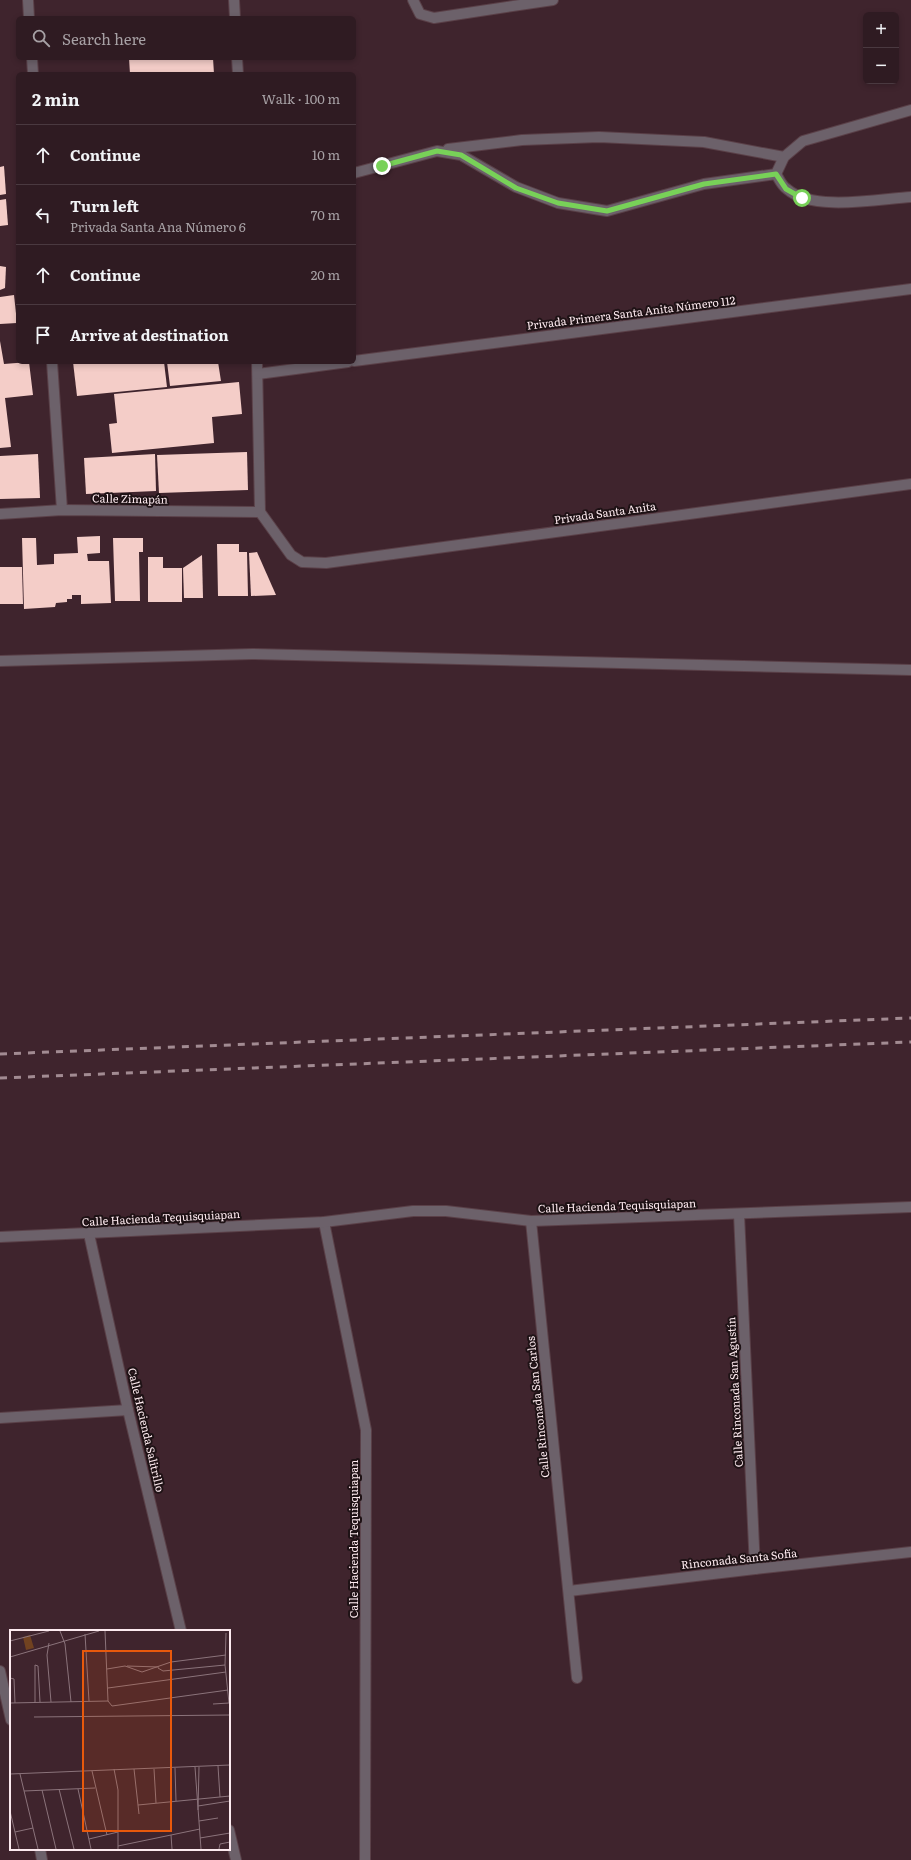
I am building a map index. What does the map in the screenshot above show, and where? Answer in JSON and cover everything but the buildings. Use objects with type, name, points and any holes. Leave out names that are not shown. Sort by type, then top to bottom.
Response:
[{"type":"street","points":[[28,0],[29,16]]},
{"type":"street","points":[[234,0],[235,16]]},
{"type":"street","points":[[413,0],[420,14],[434,18],[553,0]]},
{"type":"street","points":[[32,60],[33,72]]},
{"type":"street","points":[[237,60],[238,72]]},
{"type":"street","points":[[776,174],[784,157],[803,141],[911,110]]},
{"type":"street","points":[[356,172],[437,151],[522,140],[599,136],[704,142],[784,157]]},
{"type":"street","points":[[437,151],[461,155],[516,188],[558,203],[607,211],[704,184],[776,174]]},
{"type":"street","points":[[776,174],[786,189],[802,198],[827,203],[911,197]]},
{"type":"street","name":"Privada Primera Santa Anita Número 112","points":[[356,361],[911,290]]},
{"type":"street","points":[[52,364],[62,510]]},
{"type":"street","points":[[257,364],[260,512]]},
{"type":"street","points":[[258,374],[333,364]]},
{"type":"street","name":"Privada Santa Anita","points":[[260,512],[291,555],[302,562],[334,562],[911,484]]},
{"type":"street","name":"Calle Zimapán","points":[[0,514],[62,510],[260,512]]},
{"type":"street","points":[[0,661],[252,654],[911,670]]},
{"type":"street","name":"Calle Hacienda Tequisquiapan","points":[[0,1237],[324,1222],[413,1211],[446,1211],[531,1221],[911,1207]]},
{"type":"street","name":"Calle Rinconada San Agustín","points":[[739,1214],[755,1569]]},
{"type":"street","name":"Calle Rinconada San Carlos","points":[[531,1221],[577,1678]]},
{"type":"street","name":"Calle Hacienda Tequisquiapan","points":[[324,1222],[366,1430],[365,1860]]},
{"type":"street","name":"Calle Hacienda Salitrillo","points":[[90,1234],[128,1410],[181,1630]]},
{"type":"street","points":[[0,1418],[128,1410]]},
{"type":"street","name":"Rinconada Santa Sofía","points":[[569,1591],[911,1552]]},
{"type":"street","points":[[0,1671],[10,1716]]},
{"type":"street","points":[[230,1834],[236,1860]]},
{"type":"street","points":[[40,1850],[42,1860]]},
{"type":"railway","points":[[0,1054],[911,1018]]},
{"type":"railway","points":[[0,1078],[911,1042]]},
{"type":"route","points":[[382,166],[437,151],[461,155],[516,188],[558,203],[607,211],[704,184],[776,174],[786,189],[802,198]]}]
